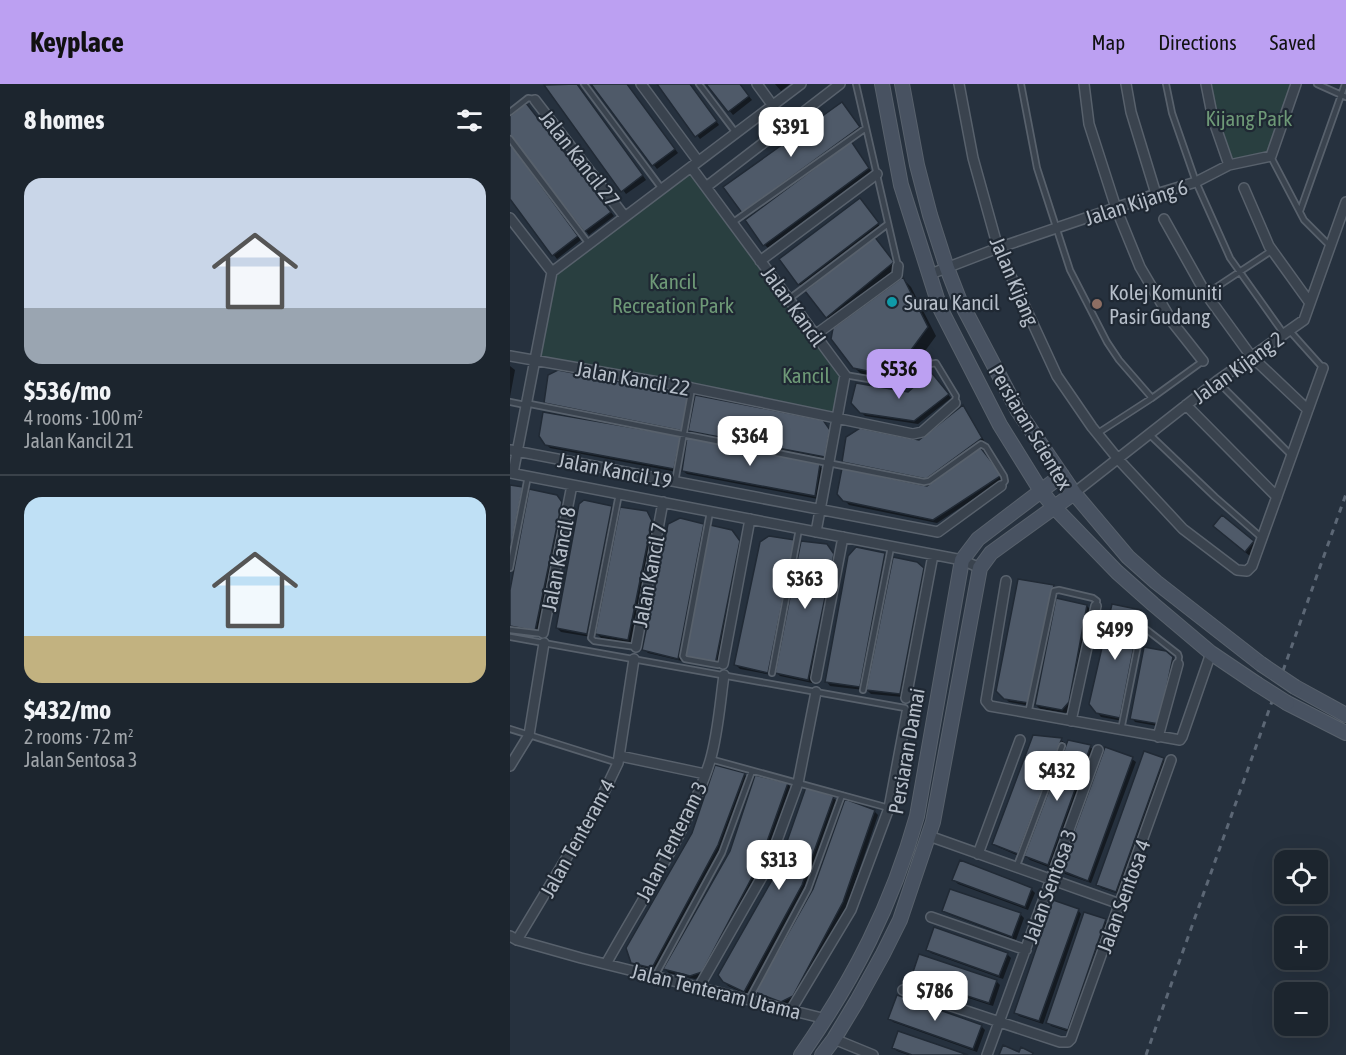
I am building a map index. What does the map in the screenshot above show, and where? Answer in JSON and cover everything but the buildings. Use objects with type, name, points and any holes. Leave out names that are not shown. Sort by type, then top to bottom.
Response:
[{"type":"main road","name":"Persiaran Scientex","points":[[882,84],[901,185],[940,308],[1000,425],[1041,491],[1117,572],[1211,653],[1287,703],[1346,733]]},
{"type":"main road","name":"Persiaran Scientex","points":[[902,84],[917,165],[930,215],[959,299],[1018,411],[1074,493],[1121,549],[1156,582],[1261,664],[1295,687],[1346,715]]},
{"type":"main road","name":"Persiaran Damai","points":[[801,1055],[826,1019],[869,944],[884,911],[912,835],[962,560],[978,539],[1062,475]]},
{"type":"main road","points":[[980,568],[991,553],[1074,493]]},
{"type":"main road","name":"Persiaran Damai","points":[[822,1055],[834,1039],[900,920],[929,836],[980,568]]},
{"type":"street","name":"Jalan Kancil","points":[[641,84],[695,164],[706,187],[845,375]]},
{"type":"street","points":[[757,84],[773,105]]},
{"type":"street","points":[[801,84],[552,272],[513,451],[512,473],[962,560],[980,568]]},
{"type":"street","points":[[706,187],[840,84]]},
{"type":"street","name":"Jalan Kijang","points":[[959,84],[973,158],[998,248],[1057,376],[1118,459],[1183,529],[1237,570],[1247,571],[1252,566],[1262,537]]},
{"type":"street","points":[[1084,84],[1089,124],[1116,208],[1146,277],[1173,323],[1203,361]]},
{"type":"street","points":[[1126,84],[1131,112],[1156,194]]},
{"type":"street","points":[[1206,84],[1213,119],[1229,165]]},
{"type":"street","points":[[1271,156],[1296,84]]},
{"type":"street","name":"Jalan Kancil 27","points":[[535,100],[625,217]]},
{"type":"street","name":"Jalan Kijang 6","points":[[928,275],[998,248],[1196,182],[1229,165],[1271,156]]},
{"type":"street","points":[[760,261],[877,174]]},
{"type":"street","points":[[1244,188],[1272,250],[1310,303]]},
{"type":"street","name":"Jalan Kijang 2","points":[[1074,493],[1216,381],[1304,320],[1346,202]]},
{"type":"street","points":[[510,218],[514,230],[552,272]]},
{"type":"street","points":[[1164,219],[1206,294],[1251,356],[1308,410]]},
{"type":"street","points":[[815,335],[897,275],[898,266]]},
{"type":"street","name":"Jalan Kancil 22","points":[[510,356],[692,388],[837,420],[917,434],[955,404]]},
{"type":"street","points":[[1262,537],[1323,368]]},
{"type":"street","points":[[816,532],[845,375]]},
{"type":"street","points":[[1186,405],[1277,497]]},
{"type":"street","name":"Jalan Kancil 19","points":[[513,451],[938,532],[1001,486]]},
{"type":"street","name":"Jalan Kancil 8","points":[[528,735],[572,485]]},
{"type":"street","name":"Jalan Kancil 7","points":[[636,647],[663,502]]},
{"type":"street","points":[[723,664],[750,519]]},
{"type":"street","points":[[816,678],[843,537]]},
{"type":"street","points":[[906,698],[933,555]]},
{"type":"street","points":[[1006,580],[986,701],[988,705],[1180,740],[1211,653]]},
{"type":"street","points":[[1071,721],[1096,606]]},
{"type":"street","name":"Jalan Tenteram 4","points":[[514,938],[597,807],[619,760],[634,659]]},
{"type":"street","points":[[1158,737],[1178,664]]},
{"type":"street","name":"Jalan Tenteram 3","points":[[606,964],[683,826],[705,774],[710,759],[724,675]]},
{"type":"street","points":[[699,987],[767,868],[798,783],[816,692]]},
{"type":"street","points":[[791,1010],[850,910],[889,808],[907,712]]},
{"type":"street","points":[[510,766],[528,735]]},
{"type":"street","points":[[978,854],[1020,740]]},
{"type":"street","name":"Jalan Sentosa 3","points":[[987,1055],[1098,750]]},
{"type":"street","points":[[619,760],[705,774]]},
{"type":"street","name":"Jalan Sentosa 4","points":[[999,1022],[1064,1043],[1071,1039],[1171,760]]},
{"type":"street","points":[[929,836],[1120,904]]},
{"type":"street","points":[[931,916],[1026,950]]},
{"type":"street","name":"Jalan Tenteram Utama","points":[[514,938],[606,964],[826,1019]]},
{"type":"street","points":[[903,990],[999,1022]]},
{"type":"street","points":[[834,1039],[873,1055]]},
{"type":"lane","points":[[584,84],[662,189]]},
{"type":"lane","points":[[699,84],[736,133]]},
{"type":"lane","points":[[856,84],[898,266]]},
{"type":"lane","points":[[1021,84],[1037,168],[1070,270],[1107,342],[1119,360],[1152,398]]},
{"type":"lane","points":[[1166,84],[1172,113],[1196,182],[1230,258],[1286,332],[1323,368]]},
{"type":"lane","points":[[1317,84],[1343,96]]},
{"type":"lane","points":[[1300,211],[1343,96],[1345,84]]},
{"type":"lane","points":[[510,112],[528,98],[532,97],[535,100]]},
{"type":"lane","points":[[732,222],[866,128]]},
{"type":"lane","points":[[510,139],[589,244]]},
{"type":"lane","points":[[1271,156],[1304,220],[1330,246]]},
{"type":"lane","points":[[789,299],[888,224]]},
{"type":"lane","points":[[1206,294],[1272,250]]},
{"type":"lane","points":[[1098,434],[1203,361]]},
{"type":"lane","points":[[845,375],[903,385],[930,364],[936,363],[956,396],[955,404]]},
{"type":"lane","points":[[1216,381],[1292,456]]},
{"type":"lane","points":[[675,482],[692,388]]},
{"type":"lane","points":[[510,402],[926,482],[981,444],[986,447],[1004,476],[1005,481],[1001,486]]},
{"type":"lane","points":[[1149,434],[1215,497],[1262,537]]},
{"type":"lane","points":[[510,568],[528,476]]},
{"type":"lane","points":[[619,494],[591,638],[594,641],[636,647]]},
{"type":"lane","points":[[710,512],[682,656],[685,659],[723,664]]},
{"type":"lane","points":[[771,673],[799,529]]},
{"type":"lane","points":[[864,690],[891,547]]},
{"type":"lane","points":[[1028,714],[1054,591],[1059,590],[1094,598],[1097,601],[1096,606]]},
{"type":"lane","points":[[510,630],[541,635],[544,638]]},
{"type":"lane","points":[[1120,730],[1141,630],[1146,630],[1178,654],[1178,664]]},
{"type":"lane","points":[[510,637],[544,638],[634,659],[905,708],[907,712]]},
{"type":"lane","points":[[510,729],[619,760]]},
{"type":"lane","points":[[1016,868],[1062,746]]},
{"type":"lane","points":[[710,759],[889,808]]},
{"type":"lane","points":[[655,976],[722,853],[752,771]]},
{"type":"lane","points":[[749,999],[808,889],[842,795]]},
{"type":"green space","name":"Kijang Park","points":[[1206,84],[1296,84],[1271,156],[1229,165]]},
{"type":"green space","name":"Kancil Recreation Park","points":[[690,165],[845,375],[837,420],[537,360],[556,273]]},
{"type":"railway","points":[[1146,1055],[1346,494]]},
{"type":"place","name":"Surau Kancil","points":[[892,302]]},
{"type":"place","name":"Kolej Komuniti Pasir Gudang","points":[[1097,304]]},
{"type":"park label","name":"Kancil","points":[[806,375]]}]
